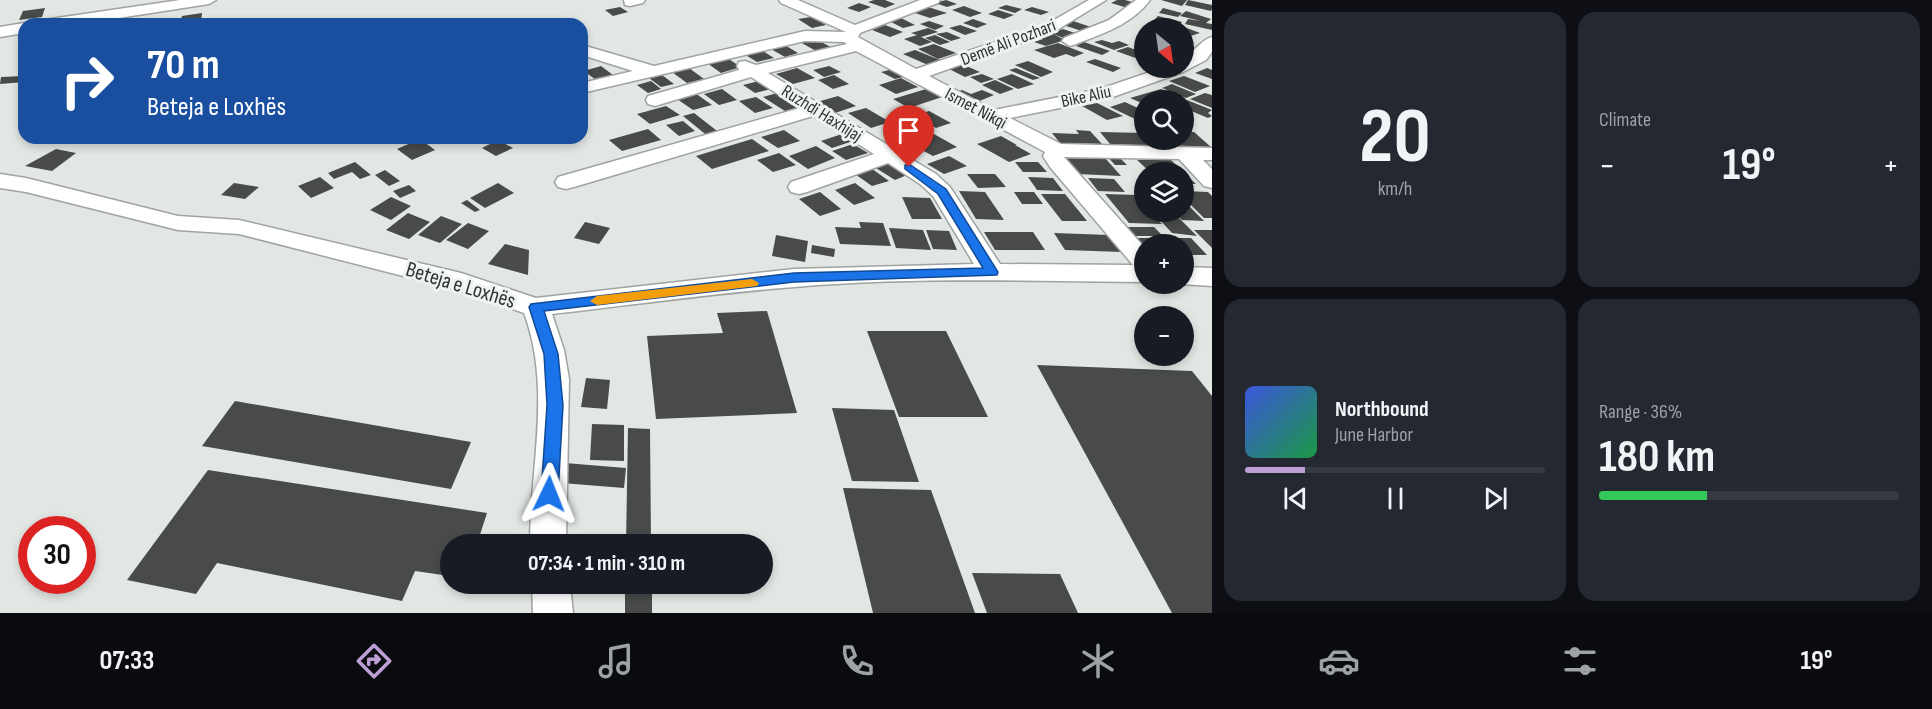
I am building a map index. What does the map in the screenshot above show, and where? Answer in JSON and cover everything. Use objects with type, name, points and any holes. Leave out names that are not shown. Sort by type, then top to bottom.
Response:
[{"type":"street","points":[[90,18],[209,0]]},
{"type":"street","name":"Ismet Nikqi","points":[[786,0],[854,38],[914,76],[1058,151]]},
{"type":"street","points":[[588,87],[805,36],[826,34],[854,38],[933,0]]},
{"type":"street","name":"Demë Ali Pozhari","points":[[914,76],[1052,27],[1099,0]]},
{"type":"street","points":[[1070,41],[1114,23],[1143,0]]},
{"type":"street","points":[[0,32],[18,29]]},
{"type":"street","name":"Ruzhdi Haxhijaj","points":[[655,100],[854,38]]},
{"type":"street","points":[[1194,59],[1210,45]]},
{"type":"street","points":[[588,52],[653,71]]},
{"type":"street","points":[[726,54],[754,71]]},
{"type":"street","name":"Ruzhdi Haxhijaj","points":[[754,71],[928,179],[942,192],[992,272]]},
{"type":"street","name":"Bike Aliu","points":[[992,116],[1104,94],[1149,78]]},
{"type":"street","points":[[566,182],[815,109]]},
{"type":"street","points":[[1134,251],[1053,156],[1058,151],[1065,150],[1212,154]]},
{"type":"street","points":[[1184,153],[1212,181]]},
{"type":"street","name":"Ruzhdi Haxhijaj","points":[[799,187],[890,155]]},
{"type":"street","name":"Beteja e Loxhës","points":[[0,181],[26,185],[178,223],[239,228],[309,243],[461,282],[536,307],[794,278],[864,274],[992,272],[1134,274]]},
{"type":"street","points":[[1194,276],[1212,277]]},
{"type":"street","points":[[536,307],[551,354],[555,405],[548,534]]},
{"type":"street","points":[[552,594],[553,613]]},
{"type":"building","points":[[885,0],[895,4],[885,8],[868,2]]},
{"type":"building","points":[[946,0],[957,4],[947,7],[935,3]]},
{"type":"building","points":[[1117,0],[1140,4],[1131,9],[1111,3]]},
{"type":"building","points":[[1161,0],[1187,0],[1182,6]]},
{"type":"building","points":[[1188,0],[1212,5],[1212,9],[1211,11],[1185,5]]},
{"type":"building","points":[[859,3],[871,7],[859,12],[847,8]]},
{"type":"building","points":[[1006,5],[1022,9],[1015,13],[998,8]]},
{"type":"building","points":[[925,6],[947,13],[930,18],[912,12]]},
{"type":"building","points":[[964,6],[982,13],[970,17],[952,10]]},
{"type":"building","points":[[620,7],[628,12],[613,16],[605,10]]},
{"type":"building","points":[[1032,7],[1049,12],[1041,15],[1024,10]]},
{"type":"building","points":[[45,8],[42,17],[20,18],[23,11]]},
{"type":"building","points":[[1163,8],[1182,13],[1178,17],[1159,13]]},
{"type":"building","points":[[998,10],[1014,15],[1004,19],[988,14]]},
{"type":"building","points":[[1186,11],[1211,19],[1206,23],[1212,24],[1212,30],[1194,26],[1194,20],[1201,21],[1180,16]]},
{"type":"building","points":[[202,13],[201,18],[182,18],[182,16]]},
{"type":"building","points":[[811,17],[826,25],[812,28],[798,19]]},
{"type":"building","points":[[899,17],[915,25],[903,28],[887,20]]},
{"type":"building","points":[[973,19],[987,24],[977,28],[963,23]]},
{"type":"building","points":[[929,21],[944,26],[935,30],[920,24]]},
{"type":"building","points":[[1073,21],[1091,27],[1082,31],[1063,25]]},
{"type":"building","points":[[885,25],[903,32],[890,37],[872,30]]},
{"type":"building","points":[[960,25],[977,31],[965,35],[949,28]]},
{"type":"building","points":[[928,28],[938,32],[921,37],[932,42],[920,46],[904,39],[917,35],[911,33]]},
{"type":"building","points":[[1063,29],[1078,34],[1066,39],[1053,34],[1065,40],[1046,46],[1034,42],[1043,39],[1037,37]]},
{"type":"building","points":[[947,32],[961,38],[951,41],[936,34]]},
{"type":"building","points":[[935,35],[950,42],[940,45],[925,38]]},
{"type":"building","points":[[815,39],[831,47],[816,51],[800,42]]},
{"type":"building","points":[[1102,40],[1112,43],[1119,41],[1129,45],[1114,50],[1094,42]]},
{"type":"building","points":[[1084,42],[1110,51],[1102,55],[1076,46]]},
{"type":"building","points":[[1058,43],[1084,53],[1074,57],[1066,54],[1054,58],[1034,50]]},
{"type":"building","points":[[783,44],[798,53],[785,57],[769,48]]},
{"type":"building","points":[[934,44],[956,53],[938,59],[918,49]]},
{"type":"building","points":[[1128,47],[1134,49],[1134,57],[1116,51]]},
{"type":"building","points":[[761,50],[774,58],[757,62],[744,54]]},
{"type":"building","points":[[915,50],[940,60],[928,65],[903,54]]},
{"type":"building","points":[[727,58],[741,67],[721,73],[707,63]]},
{"type":"building","points":[[1095,59],[1121,68],[1113,72],[1086,62]]},
{"type":"building","points":[[1028,61],[1053,72],[1041,77],[1015,65]]},
{"type":"building","points":[[964,65],[980,72],[965,77],[949,69]]},
{"type":"building","points":[[601,66],[613,75],[596,80],[588,74],[588,70]]},
{"type":"building","points":[[829,66],[841,72],[824,77],[813,70]]},
{"type":"building","points":[[689,68],[704,79],[687,83],[672,72]]},
{"type":"building","points":[[797,68],[815,78],[793,84],[776,74]]},
{"type":"building","points":[[1016,68],[1040,78],[1033,80],[1009,70]]},
{"type":"building","points":[[1207,68],[1212,70],[1212,79],[1195,73]]},
{"type":"building","points":[[889,70],[903,77],[895,79],[881,72]]},
{"type":"building","points":[[982,74],[994,79],[981,83],[970,77]]},
{"type":"building","points":[[1012,74],[1034,84],[1018,89],[997,79]]},
{"type":"building","points":[[662,75],[674,84],[661,87],[649,78]]},
{"type":"building","points":[[834,75],[849,84],[833,89],[818,80]]},
{"type":"building","points":[[18,76],[18,82],[0,84],[1,77]]},
{"type":"building","points":[[901,78],[918,87],[896,94],[879,85]]},
{"type":"building","points":[[1189,78],[1210,86],[1195,92],[1169,81]]},
{"type":"building","points":[[995,80],[1014,89],[1000,94],[982,85]]},
{"type":"building","points":[[651,81],[661,89],[648,93],[637,85]]},
{"type":"building","points":[[759,81],[771,89],[755,93],[743,85]]},
{"type":"building","points":[[1172,84],[1186,90],[1167,90],[1162,88]]},
{"type":"building","points":[[722,89],[737,100],[719,105],[704,94]]},
{"type":"building","points":[[926,89],[942,97],[909,108],[893,99]]},
{"type":"building","points":[[962,90],[971,94],[982,90],[994,95],[977,102],[956,92]]},
{"type":"building","points":[[695,93],[712,105],[693,110],[677,99]]},
{"type":"building","points":[[777,93],[802,109],[788,113],[763,97]]},
{"type":"building","points":[[1205,93],[1212,95],[1212,108],[1194,101],[1194,97]]},
{"type":"building","points":[[838,96],[856,106],[835,113],[817,102]]},
{"type":"building","points":[[756,97],[773,108],[755,113],[739,101]]},
{"type":"building","points":[[1125,102],[1134,106],[1134,119],[1110,107]]},
{"type":"building","points":[[1097,103],[1123,116],[1107,120],[1082,106]]},
{"type":"building","points":[[1194,103],[1212,110],[1208,113],[1212,116],[1208,118],[1194,112]]},
{"type":"building","points":[[666,106],[680,115],[650,124],[637,114]]},
{"type":"building","points":[[866,108],[890,122],[871,128],[848,113]]},
{"type":"building","points":[[929,111],[951,123],[936,128],[914,116]]},
{"type":"building","points":[[694,113],[721,134],[710,138],[683,116]]},
{"type":"building","points":[[902,120],[921,131],[904,137],[885,125]]},
{"type":"building","points":[[683,121],[695,131],[679,136],[666,125]]},
{"type":"building","points":[[648,129],[661,140],[622,151],[609,140]]},
{"type":"building","points":[[784,130],[800,141],[778,148],[761,137]]},
{"type":"building","points":[[1076,130],[1090,131],[1102,144],[1060,143],[1052,133],[1079,134]]},
{"type":"building","points":[[1100,132],[1134,133],[1134,145],[1110,144]]},
{"type":"building","points":[[1194,132],[1211,147],[1194,146]]},
{"type":"building","points":[[842,134],[853,141],[832,148],[821,141]]},
{"type":"building","points":[[934,134],[957,147],[933,156],[909,143]]},
{"type":"building","points":[[1001,136],[1031,154],[1009,162],[977,144]]},
{"type":"building","points":[[752,139],[769,151],[712,169],[696,156]]},
{"type":"building","points":[[408,144],[427,144],[435,150],[412,160],[397,149]]},
{"type":"building","points":[[490,144],[506,144],[513,148],[496,156],[482,148]]},
{"type":"building","points":[[853,144],[868,153],[846,160],[832,151]]},
{"type":"building","points":[[816,146],[835,158],[808,169],[789,156]]},
{"type":"building","points":[[56,149],[76,153],[52,171],[25,166]]},
{"type":"building","points":[[779,153],[796,165],[773,172],[757,160]]},
{"type":"building","points":[[1104,153],[1130,154],[1135,159],[1121,159],[1127,165],[1115,165]]},
{"type":"building","points":[[949,156],[967,166],[944,174],[927,164]]},
{"type":"building","points":[[1064,158],[1106,159],[1121,176],[1077,174]]},
{"type":"building","points":[[1137,160],[1171,160],[1173,162],[1139,162]]},
{"type":"building","points":[[884,161],[907,175],[895,180],[871,165]]},
{"type":"building","points":[[355,162],[371,175],[360,179],[352,172],[334,179],[328,173]]},
{"type":"building","points":[[1015,162],[1038,162],[1047,172],[1023,172]]},
{"type":"building","points":[[868,166],[889,181],[872,186],[852,172]]},
{"type":"building","points":[[385,170],[400,181],[389,186],[375,175]]},
{"type":"building","points":[[967,174],[995,174],[1006,187],[978,188]]},
{"type":"building","points":[[320,177],[334,188],[311,198],[298,186]]},
{"type":"building","points":[[1028,177],[1053,178],[1063,191],[1037,190]]},
{"type":"building","points":[[1088,178],[1114,179],[1125,192],[1098,191]]},
{"type":"building","points":[[234,183],[259,187],[245,199],[221,195]]},
{"type":"building","points":[[498,183],[514,193],[485,208],[470,198]]},
{"type":"building","points":[[855,183],[875,198],[854,205],[835,190]]},
{"type":"building","points":[[409,185],[416,191],[400,198],[393,191]]},
{"type":"building","points":[[959,191],[985,192],[1004,220],[976,219]]},
{"type":"building","points":[[1194,191],[1208,192],[1212,196],[1212,218],[1204,218],[1194,208]]},
{"type":"building","points":[[820,192],[841,209],[820,216],[799,199]]},
{"type":"building","points":[[1014,192],[1034,192],[1043,204],[1022,204]]},
{"type":"building","points":[[1041,194],[1065,194],[1087,221],[1062,221]]},
{"type":"building","points":[[1105,194],[1134,195],[1134,222],[1160,222],[1162,224],[1129,223]]},
{"type":"building","points":[[391,197],[411,206],[391,220],[370,210]]},
{"type":"building","points":[[902,197],[930,198],[942,219],[912,219]]},
{"type":"building","points":[[467,200],[480,210],[475,212],[461,203]]},
{"type":"building","points":[[1194,211],[1204,221],[1194,221]]},
{"type":"building","points":[[408,213],[430,222],[409,239],[386,230]]},
{"type":"building","points":[[441,216],[462,224],[440,243],[418,235]]},
{"type":"building","points":[[585,222],[610,228],[599,244],[574,238]]},
{"type":"building","points":[[859,222],[883,223],[891,246],[840,244],[835,227],[861,228]]},
{"type":"building","points":[[1162,222],[1183,222],[1197,236],[1194,234],[1172,233]]},
{"type":"building","points":[[468,223],[489,231],[468,249],[446,240]]},
{"type":"building","points":[[1126,227],[1154,227],[1161,234],[1134,234],[1134,236]]},
{"type":"building","points":[[889,228],[923,230],[931,250],[896,248]]},
{"type":"building","points":[[926,230],[949,231],[957,250],[933,249]]},
{"type":"building","points":[[1194,230],[1212,230],[1212,248]]},
{"type":"building","points":[[984,232],[1033,232],[1045,250],[995,250]]},
{"type":"building","points":[[1054,233],[1109,235],[1122,252],[1065,250]]},
{"type":"building","points":[[776,235],[808,241],[805,262],[772,256]]},
{"type":"building","points":[[1194,241],[1207,255],[1194,255]]},
{"type":"building","points":[[505,244],[529,250],[528,275],[488,264]]},
{"type":"building","points":[[812,245],[835,249],[834,257],[811,253]]},
{"type":"building","points":[[767,311],[797,413],[656,419],[647,336],[723,333],[717,313]]},
{"type":"building","points":[[867,331],[946,331],[988,417],[899,417]]},
{"type":"building","points":[[1037,365],[1192,371],[1212,396],[1212,613],[1172,613]]},
{"type":"building","points":[[586,378],[610,380],[607,409],[581,407]]},
{"type":"building","points":[[235,401],[471,442],[451,489],[202,446]]},
{"type":"building","points":[[832,408],[894,410],[919,482],[852,481]]},
{"type":"building","points":[[592,424],[624,425],[624,461],[590,460]]},
{"type":"building","points":[[628,428],[650,429],[651,534],[626,534]]},
{"type":"building","points":[[565,463],[626,468],[624,488],[562,483]]},
{"type":"building","points":[[208,470],[487,513],[480,534],[440,534],[440,575],[415,571],[402,601],[217,563],[196,594],[127,580]]},
{"type":"building","points":[[843,488],[931,490],[975,613],[873,613]]},
{"type":"building","points":[[972,573],[1060,574],[1078,613],[987,613]]},
{"type":"building","points":[[625,594],[652,594],[652,613],[625,613]]},
{"type":"slow traffic","points":[[597,301],[752,283]]},
{"type":"route","points":[[549,494],[555,405],[551,354],[536,307],[794,278],[864,274],[992,272],[942,192],[928,179],[909,167]]}]
